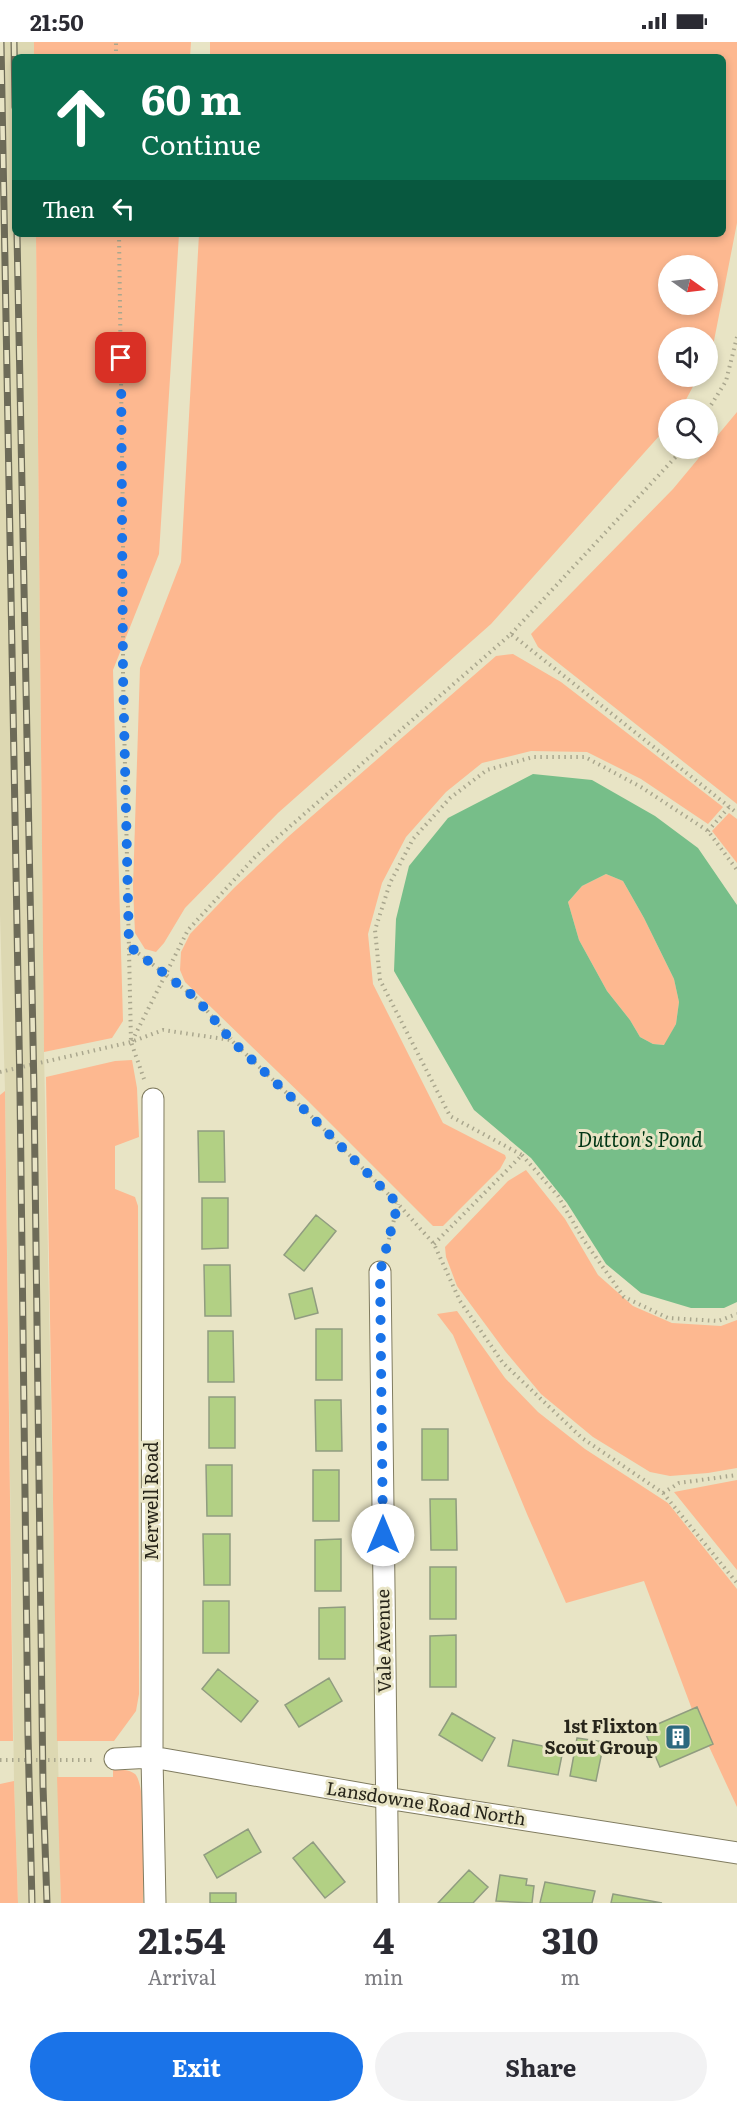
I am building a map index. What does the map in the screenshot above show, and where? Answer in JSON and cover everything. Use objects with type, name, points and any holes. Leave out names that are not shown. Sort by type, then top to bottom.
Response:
[{"type":"street","name":"Merwell Road","points":[[153,1098],[152,1757],[154,1903]]},
{"type":"street","name":"Vale Avenue","points":[[380,1272],[388,1903]]},
{"type":"street","name":"Lansdowne Road North","points":[[115,1760],[152,1757],[386,1798],[737,1853]]},
{"type":"path","points":[[119,237],[123,675],[131,1042],[142,1076],[153,1098]]},
{"type":"path","points":[[715,399],[726,381],[737,337]]},
{"type":"path","points":[[131,1042],[188,930],[256,856],[511,634],[674,459]]},
{"type":"path","points":[[511,634],[737,813]]},
{"type":"path","points":[[737,870],[708,831],[641,787],[585,757],[533,757],[487,770],[450,798],[413,839],[390,883],[375,930],[380,980],[450,1116],[522,1155],[558,1196],[583,1239],[624,1298],[668,1318],[718,1321],[737,1314]]},
{"type":"path","points":[[708,831],[729,807]]},
{"type":"path","points":[[129,946],[197,999],[231,1040],[311,1116],[434,1244],[460,1301],[503,1363],[582,1438],[663,1493],[737,1583]]},
{"type":"path","points":[[0,1072],[131,1042],[163,1030],[231,1040]]},
{"type":"path","points":[[434,1244],[522,1155]]},
{"type":"path","points":[[380,1272],[398,1204]]},
{"type":"path","points":[[663,1493],[679,1483],[737,1475]]},
{"type":"path","points":[[0,1760],[115,1760]]},
{"type":"shaded area","points":[[0,42],[34,42],[34,54],[12,54],[12,237],[36,237],[44,1052],[61,1903],[18,1903],[0,914]]},
{"type":"shaded area","points":[[34,42],[191,42],[190,54],[34,54]]},
{"type":"shaded area","points":[[210,42],[737,42],[737,223],[717,327],[658,327],[658,387],[693,387],[686,399],[658,399],[658,437],[491,624],[278,813],[185,908],[156,952],[145,949],[135,933],[133,887],[140,668],[181,562],[199,237],[726,237],[726,54],[210,54]]},
{"type":"shaded area","points":[[36,237],[179,237],[159,554],[113,670],[123,1021],[112,1038],[44,1052]]},
{"type":"shaded area","points":[[737,412],[737,804],[538,647],[531,634],[673,489],[698,459],[718,459],[718,435]]},
{"type":"shaded area","points":[[513,654],[561,682],[723,807],[708,824],[641,779],[587,752],[531,751],[482,763],[446,792],[406,837],[382,883],[368,934],[373,984],[443,1123],[505,1155],[506,1158],[500,1169],[443,1226],[433,1226],[185,982],[180,970],[181,952],[190,934],[289,836],[496,656]]},
{"type":"shaded area","points":[[729,813],[737,819],[737,863],[712,831]]},
{"type":"shaded area","points":[[606,874],[623,881],[674,979],[679,1002],[676,1024],[665,1045],[653,1044],[640,1037],[607,991],[579,940],[568,902],[582,886]]},
{"type":"shaded area","points":[[132,1060],[137,1088],[139,1137],[115,1146],[115,1189],[135,1197],[138,1206],[139,1694],[136,1711],[114,1741],[57,1741],[46,1077],[115,1061]]},
{"type":"shaded area","points":[[5,1091],[13,1741],[0,1741],[0,1095]]},
{"type":"shaded area","points":[[526,1170],[565,1219],[598,1275],[633,1306],[672,1323],[721,1326],[737,1320],[737,1468],[670,1476],[650,1472],[593,1437],[541,1394],[505,1351],[457,1286],[446,1257],[445,1247],[508,1181]]},
{"type":"shaded area","points":[[457,1311],[505,1378],[538,1412],[585,1449],[668,1503],[737,1589],[737,1807],[693,1712],[644,1581],[566,1603],[453,1335],[437,1314]]},
{"type":"shaded area","points":[[737,1480],[737,1570],[674,1492]]},
{"type":"shaded area","points":[[113,1769],[133,1772],[139,1782],[143,1815],[143,1903],[61,1903],[57,1777],[113,1777]]},
{"type":"shaded area","points":[[14,1781],[18,1903],[0,1903],[0,1784]]},
{"type":"water","name":"Dutton's Pond","points":[[533,774],[592,780],[655,816],[698,848],[737,905],[737,1302],[724,1308],[691,1308],[641,1293],[606,1264],[567,1203],[531,1158],[474,1110],[394,971],[396,919],[409,866],[448,818]],"holes":[[[606,874],[623,881],[674,979],[679,1002],[676,1024],[664,1045],[653,1044],[640,1037],[607,991],[579,940],[568,902],[582,886]]]},
{"type":"building","points":[[198,1131],[224,1131],[225,1182],[199,1182]]},
{"type":"building","points":[[202,1198],[228,1198],[228,1248],[202,1249]]},
{"type":"building","points":[[316,1215],[336,1231],[304,1271],[284,1255]]},
{"type":"building","points":[[204,1265],[230,1265],[231,1316],[205,1316]]},
{"type":"building","points":[[312,1288],[318,1313],[295,1319],[289,1294]]},
{"type":"building","points":[[316,1329],[342,1329],[342,1380],[316,1380]]},
{"type":"building","points":[[208,1331],[233,1331],[234,1382],[208,1382]]},
{"type":"building","points":[[209,1397],[235,1397],[235,1448],[209,1448]]},
{"type":"building","points":[[315,1400],[341,1400],[342,1451],[316,1451]]},
{"type":"building","points":[[422,1429],[448,1429],[448,1480],[422,1480]]},
{"type":"building","points":[[206,1465],[232,1465],[232,1516],[207,1516]]},
{"type":"building","points":[[313,1470],[339,1470],[339,1521],[313,1521]]},
{"type":"building","points":[[430,1499],[456,1499],[457,1550],[431,1550]]},
{"type":"building","points":[[203,1534],[230,1534],[230,1585],[204,1585]]},
{"type":"building","points":[[341,1539],[341,1591],[315,1591],[315,1540]]},
{"type":"building","points":[[430,1567],[456,1567],[456,1619],[430,1619]]},
{"type":"building","points":[[203,1601],[229,1601],[229,1653],[203,1653]]},
{"type":"building","points":[[345,1607],[345,1659],[319,1659],[319,1608]]},
{"type":"building","points":[[456,1635],[456,1687],[430,1687],[430,1636]]},
{"type":"building","points":[[218,1669],[258,1701],[241,1722],[202,1689]]},
{"type":"building","points":[[329,1678],[342,1701],[299,1727],[285,1705]]},
{"type":"building","name":"1st Flixton Scout Group","points":[[697,1707],[713,1744],[660,1767],[644,1730]]},
{"type":"building","points":[[452,1713],[495,1738],[482,1761],[439,1735]]},
{"type":"building","points":[[577,1738],[604,1742],[596,1781],[570,1776]]},
{"type":"building","points":[[513,1740],[563,1750],[558,1775],[508,1766]]},
{"type":"building","points":[[248,1829],[261,1852],[217,1878],[204,1855]]},
{"type":"building","points":[[313,1842],[345,1882],[325,1898],[293,1858]]},
{"type":"building","points":[[469,1870],[488,1887],[473,1903],[438,1903]]},
{"type":"building","points":[[500,1875],[527,1879],[526,1885],[534,1886],[532,1903],[496,1901]]},
{"type":"building","points":[[545,1882],[595,1891],[592,1903],[540,1903]]},
{"type":"building","points":[[210,1893],[236,1893],[236,1903],[210,1903]]},
{"type":"building","points":[[613,1894],[662,1903],[611,1903]]},
{"type":"railway","points":[[1,42],[32,1903]]},
{"type":"railway","points":[[14,42],[14,54]]},
{"type":"railway","points":[[17,237],[34,1091],[43,1786],[47,1903]]},
{"type":"place","name":"1st Flixton Scout Group","points":[[678,1737]]},
{"type":"route","points":[[121,358],[123,675],[129,946],[197,999],[231,1040],[311,1116],[398,1204],[380,1272],[383,1535]]}]
